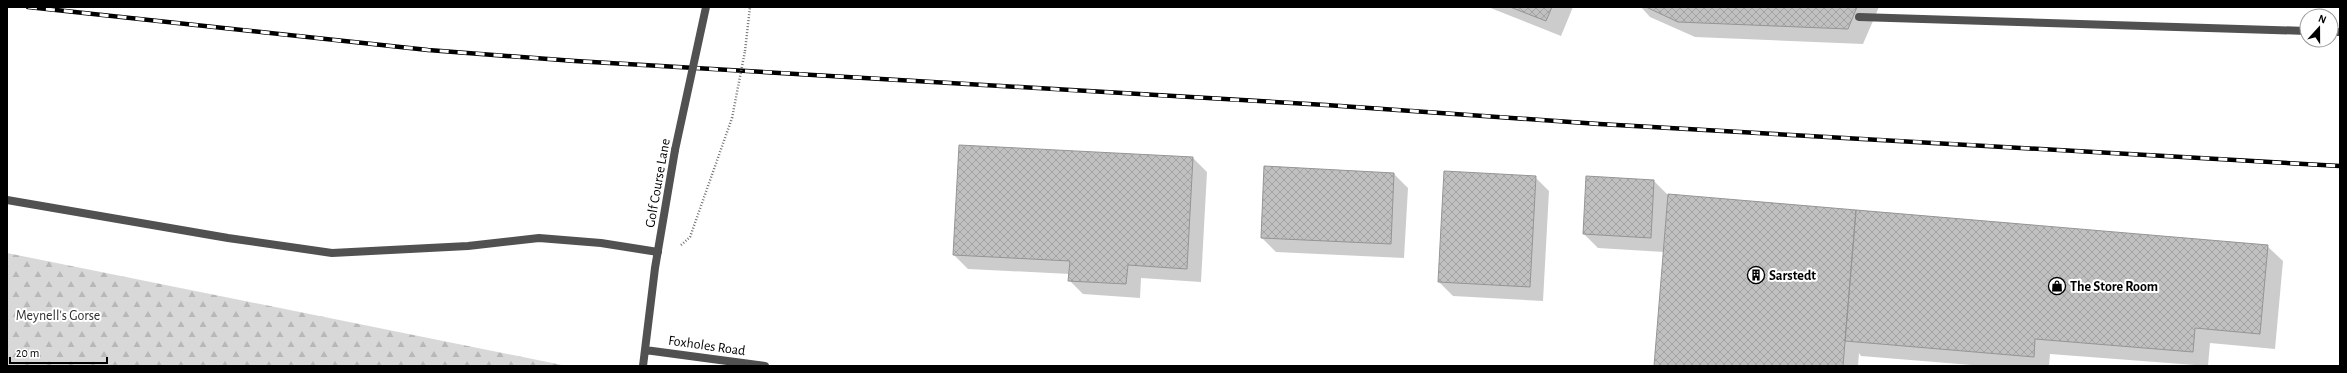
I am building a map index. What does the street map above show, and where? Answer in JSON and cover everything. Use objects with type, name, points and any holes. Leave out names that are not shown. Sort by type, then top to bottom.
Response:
[{"type":"street","name":"Golf Course Lane","points":[[643,366],[655,268],[675,150],[706,7]]},
{"type":"street","points":[[1859,17],[2299,31]]},
{"type":"street","points":[[7,200],[228,238],[332,252],[468,246],[540,238],[601,243],[658,252]]},
{"type":"street","name":"Foxholes Road","points":[[645,350],[765,366]]},
{"type":"path","points":[[655,268],[690,237],[732,118],[745,51],[750,7]]},
{"type":"green space","name":"Meynell's Gorse","points":[[7,253],[567,366],[7,366]]},
{"type":"building","points":[[1510,7],[1552,7],[1546,21]]},
{"type":"building","points":[[1646,7],[1857,7],[1848,29],[1678,22]]},
{"type":"building","points":[[959,145],[1193,157],[1187,269],[1128,265],[1126,284],[1068,281],[1070,261],[953,255]]},
{"type":"building","points":[[1264,166],[1394,173],[1391,244],[1261,238]]},
{"type":"building","points":[[1444,171],[1536,176],[1530,287],[1438,282]]},
{"type":"building","points":[[1586,176],[1654,180],[1651,238],[1583,234]]},
{"type":"building","name":"Sarstedt","points":[[1668,194],[1856,210],[1843,366],[1654,366]]},
{"type":"building","name":"The Store Room","points":[[1856,210],[2268,245],[2260,334],[2195,328],[2193,352],[2035,339],[2034,357],[1845,341]]},
{"type":"railway","points":[[28,7],[428,50],[575,61],[1326,105],[1599,124],[2340,166]]},
{"type":"place","name":"Sarstedt","points":[[1756,275]]},
{"type":"place","name":"The Store Room","points":[[2057,286]]}]
